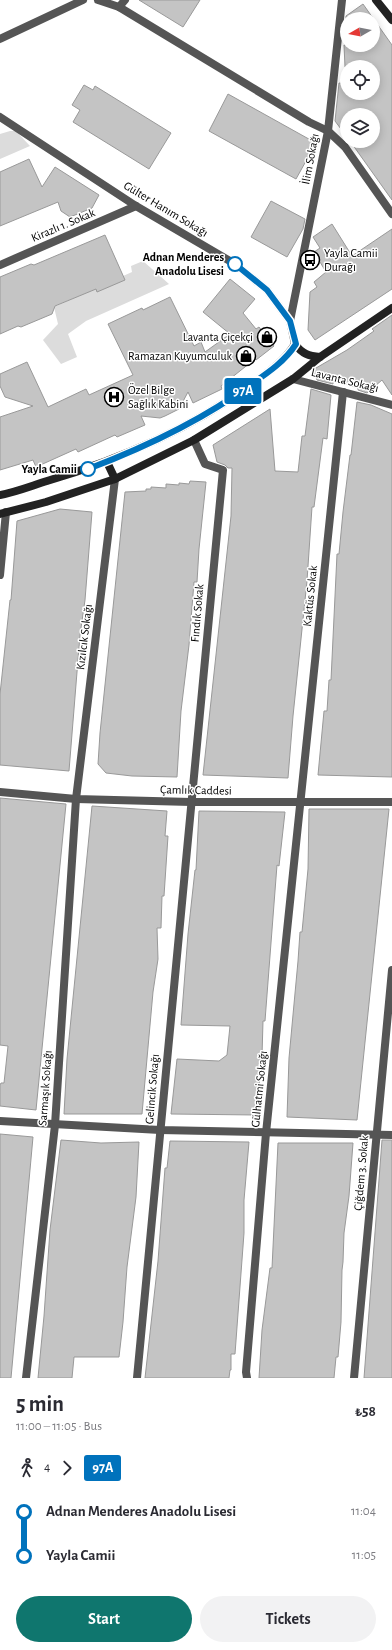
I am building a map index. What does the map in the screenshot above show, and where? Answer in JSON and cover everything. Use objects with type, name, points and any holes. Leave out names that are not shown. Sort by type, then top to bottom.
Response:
[{"type":"main road","points":[[376,0],[392,20]]},
{"type":"main road","points":[[3,513],[46,502],[115,479],[194,440],[293,379],[320,356],[392,308]]},
{"type":"main road","points":[[0,495],[88,469],[146,445],[224,404],[275,368],[291,352],[296,344],[300,351],[309,356],[320,356]]},
{"type":"main road","points":[[107,462],[115,479]]},
{"type":"street","points":[[0,39],[83,0]]},
{"type":"street","points":[[98,0],[122,3],[309,122],[328,132],[345,147],[392,214]]},
{"type":"street","name":"İlim Sokağı","points":[[290,321],[328,132],[342,0]]},
{"type":"street","name":"Gülter Hanım Sokağı","points":[[0,116],[136,206],[235,264],[267,290],[290,321],[296,344]]},
{"type":"street","name":"Kirazlı 1. Sokak","points":[[0,265],[136,206]]},
{"type":"street","name":"Lavanta Sokağı","points":[[293,379],[392,405]]},
{"type":"street","name":"Kaktüs Sokak","points":[[301,802],[343,392]]},
{"type":"street","name":"Fındık Sokak","points":[[191,802],[223,470],[205,464],[194,440]]},
{"type":"street","name":"Kızılcık Sokağı","points":[[76,799],[115,479]]},
{"type":"street","points":[[0,575],[3,513]]},
{"type":"street","name":"Çamlık Caddesi","points":[[0,792],[76,799],[191,802],[392,802]]},
{"type":"street","name":"Sarmaşık Sokağı","points":[[26,1378],[55,1125],[76,799]]},
{"type":"street","name":"Gelincik Sokağı","points":[[137,1378],[191,802]]},
{"type":"street","name":"Gülhatmi Sokağı","points":[[247,1378],[246,1372],[266,1133],[301,802]]},
{"type":"street","name":"Çiğdem 3. Sokak","points":[[354,1378],[392,970]]},
{"type":"street","points":[[0,1121],[160,1130],[392,1135]]},
{"type":"shaded area","points":[[16,131],[30,146],[0,159],[0,134]]},
{"type":"shaded area","points":[[143,261],[169,284],[86,321],[68,334],[77,357],[61,364],[43,340],[58,324],[54,307],[132,272],[131,266]]},
{"type":"building","points":[[139,0],[200,0],[183,27]]},
{"type":"building","points":[[363,4],[369,12],[352,12]]},
{"type":"building","points":[[380,28],[392,45],[392,200],[355,148],[380,148],[380,108],[340,108],[340,128],[335,121],[339,83],[340,100],[380,100],[380,60],[345,60],[344,52],[380,52]]},
{"type":"building","points":[[84,85],[93,90],[95,86],[171,133],[149,169],[73,122],[80,110],[72,105]]},
{"type":"building","points":[[228,94],[316,143],[296,179],[209,131]]},
{"type":"building","points":[[29,159],[42,187],[55,167],[99,195],[92,208],[70,217],[61,211],[58,202],[0,226],[0,172]]},
{"type":"building","points":[[271,201],[305,219],[303,229],[287,257],[251,237]]},
{"type":"building","points":[[332,224],[352,256],[392,229],[392,289],[315,340],[308,330],[310,292],[317,287],[314,282],[326,272],[314,252],[320,248],[313,237]]},
{"type":"building","points":[[105,235],[125,280],[97,292],[96,289],[55,306],[52,314],[0,334],[0,277],[31,264],[34,265]]},
{"type":"building","points":[[230,279],[255,299],[243,313],[256,329],[259,327],[274,346],[221,386],[222,389],[193,403],[188,392],[179,409],[165,416],[160,418],[141,416],[145,425],[117,437],[115,435],[78,452],[76,449],[36,467],[33,460],[0,470],[0,417],[33,406],[5,397],[0,386],[0,374],[27,362],[48,407],[86,389],[89,395],[133,375],[108,324],[170,297],[194,346],[201,342],[205,352],[230,334],[203,312]]},
{"type":"building","points":[[392,315],[392,395],[382,380],[367,393],[358,390],[358,388],[333,380],[333,384],[317,380],[313,370],[347,350],[374,331],[372,329]]},
{"type":"building","points":[[311,389],[331,395],[327,439],[323,438],[314,507],[312,507],[307,581],[288,778],[203,775],[231,516],[232,468],[228,468],[217,462],[213,445],[270,409],[275,471],[298,472],[302,436],[305,436]]},
{"type":"building","points":[[357,402],[371,405],[392,414],[392,777],[318,775],[324,711],[327,711],[329,680],[331,680],[337,554],[339,554]]},
{"type":"building","points":[[190,481],[206,482],[197,582],[194,582],[189,645],[181,711],[177,777],[132,776],[106,773],[98,764],[100,733],[125,492],[146,491],[146,489],[151,489],[151,487],[166,488],[166,484],[189,484]]},
{"type":"building","points":[[60,509],[92,512],[69,771],[0,765],[0,694],[11,600],[17,521]]},
{"type":"building","points":[[0,798],[66,804],[36,1110],[0,1106],[0,1085],[1,1083],[4,1083],[8,1046],[0,1045]]},
{"type":"building","points":[[92,806],[167,811],[165,836],[168,836],[164,896],[162,896],[161,928],[157,928],[158,959],[153,992],[142,1114],[64,1114],[67,1059]]},
{"type":"building","points":[[309,809],[389,809],[357,1120],[287,1117],[289,1058],[300,932],[302,932],[308,869]]},
{"type":"building","points":[[199,811],[285,812],[279,866],[277,865],[256,1115],[171,1114],[177,1059],[219,1061],[227,1055],[230,1026],[181,1025],[188,934],[196,870]]},
{"type":"building","points":[[0,1134],[33,1137],[11,1378],[0,1378]]},
{"type":"building","points":[[61,1140],[101,1143],[139,1142],[136,1197],[127,1267],[119,1357],[74,1357],[72,1378],[38,1378],[50,1230]]},
{"type":"building","points":[[382,1140],[392,1140],[392,1378],[364,1378]]},
{"type":"building","points":[[170,1141],[249,1142],[235,1354],[231,1354],[231,1370],[229,1378],[145,1378],[158,1261],[165,1168],[167,1168]]},
{"type":"building","points":[[278,1143],[353,1143],[349,1196],[344,1233],[341,1322],[338,1357],[336,1357],[334,1378],[259,1378],[262,1330],[270,1268],[272,1268]]},
{"type":"bus line","name":"97A","points":[[88,469],[146,445],[224,404],[275,368],[291,352],[296,344],[290,321],[267,290],[235,264]]},
{"type":"place","name":"Yayla Camii Durağı","points":[[310,260]]},
{"type":"place","name":"Adnan Menderes Anadolu Lisesi","points":[[235,264]]},
{"type":"place","name":"Lavanta Çiçekçi","points":[[267,337]]},
{"type":"place","name":"Ramazan Kuyumculuk","points":[[246,356]]},
{"type":"place","name":"Özel Bilge Sağlık Kabini","points":[[114,397]]},
{"type":"place","name":"Yayla Camii","points":[[88,469]]}]
